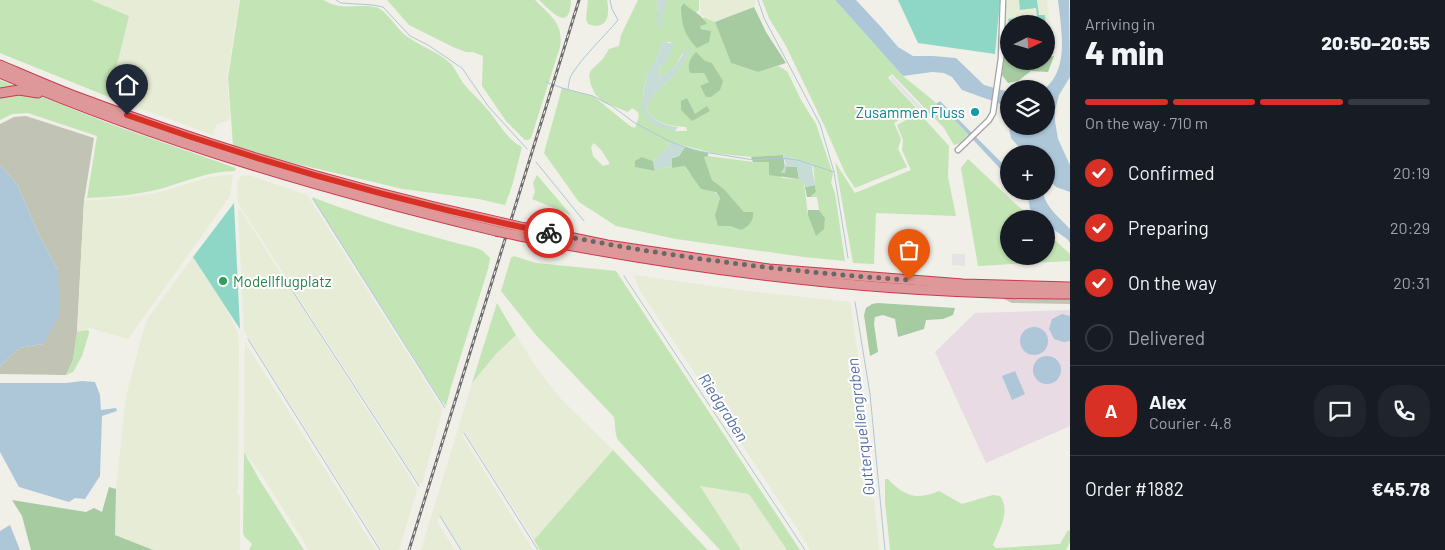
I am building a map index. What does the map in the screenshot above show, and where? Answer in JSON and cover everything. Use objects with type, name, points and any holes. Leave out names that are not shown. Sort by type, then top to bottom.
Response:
[{"type":"highway","points":[[0,65],[76,97],[196,140],[348,186],[497,227]]},
{"type":"highway","points":[[0,73],[152,133],[266,170],[355,196],[523,232],[605,253],[768,277],[865,286],[964,288],[1070,287]]},
{"type":"highway","points":[[0,93],[19,90],[49,97],[55,96]]},
{"type":"highway","points":[[982,288],[1070,294]]},
{"type":"street","points":[[958,150],[989,120],[995,106],[1001,58],[1004,0]]},
{"type":"shaded area","points":[[91,0],[239,0],[227,78],[230,120],[216,124],[213,135],[109,97],[129,16]]},
{"type":"shaded area","points":[[657,0],[666,0],[666,7],[662,14],[662,31],[658,26]]},
{"type":"shaded area","points":[[700,0],[756,1],[754,7],[715,22],[701,15]]},
{"type":"shaded area","points":[[835,0],[856,0],[898,47],[913,56],[956,58],[984,85],[1000,89],[1000,104],[962,90],[952,77],[944,73],[932,72],[903,76]]},
{"type":"shaded area","points":[[898,0],[1000,0],[995,54],[918,43]]},
{"type":"shaded area","points":[[1005,0],[1047,0],[1049,15],[1004,15]]},
{"type":"shaded area","points":[[1019,0],[1037,0],[1039,15],[1037,15],[1036,8],[1020,10]]},
{"type":"shaded area","points":[[1058,0],[1069,0],[1070,77],[1059,95],[1055,110],[1055,80],[1053,80],[1058,71],[1062,48]]},
{"type":"shaded area","points":[[662,43],[673,44],[668,59],[658,71],[660,78],[675,67],[686,49],[690,51],[678,72],[654,94],[646,109],[652,117],[660,122],[678,127],[675,131],[654,125],[648,120],[641,108],[647,72],[656,61]]},
{"type":"shaded area","points":[[892,76],[924,110],[921,112],[890,79]]},
{"type":"shaded area","points":[[940,101],[1000,161],[1000,168],[946,111],[936,104]]},
{"type":"shaded area","points":[[26,116],[94,138],[84,201],[77,333],[73,360],[66,375],[0,374],[0,366],[19,348],[43,344],[58,270],[39,235],[17,184],[0,165],[0,124],[14,117]]},
{"type":"shaded area","points":[[1055,121],[1058,139],[1070,165],[1070,192],[1055,186],[1055,145],[1017,145],[1010,135],[1055,135]]},
{"type":"shaded area","points":[[671,142],[685,147],[679,156],[672,158],[672,168],[663,167],[655,171],[653,161]]},
{"type":"shaded area","points":[[783,155],[813,164],[815,185],[805,187],[804,183],[799,179],[797,167],[786,167],[785,173],[781,173],[786,164]]},
{"type":"shaded area","points":[[0,165],[17,184],[39,235],[58,270],[60,314],[43,344],[19,348],[0,366]]},
{"type":"shaded area","points":[[233,175],[230,196],[128,339],[90,328],[77,332],[84,201],[160,192],[210,177]]},
{"type":"shaded area","points":[[249,175],[307,195],[443,409],[422,483],[419,484],[238,203],[237,185],[239,179],[242,176]]},
{"type":"shaded area","points":[[1028,200],[1045,200],[1052,210],[1031,210]]},
{"type":"shaded area","name":"Modellflugplatz","points":[[234,203],[240,329],[193,257]]},
{"type":"shaded area","points":[[240,209],[416,487],[417,490],[399,550],[382,550],[244,331],[238,210]]},
{"type":"shaded area","points":[[1055,213],[1070,229],[1070,243],[1055,230]]},
{"type":"shaded area","points":[[952,254],[965,254],[965,266],[952,265]]},
{"type":"shaded area","points":[[193,257],[225,306],[237,330],[239,343],[238,490],[236,492],[240,496],[240,550],[153,550],[115,535],[116,489],[126,396],[145,325]]},
{"type":"shaded area","points":[[634,275],[747,291],[850,302],[861,375],[874,489],[868,491],[868,496],[874,499],[879,550],[810,550],[639,289]]},
{"type":"shaded area","points":[[1002,298],[1070,299],[1070,304],[1012,303]]},
{"type":"shaded area","points":[[1070,310],[1070,426],[986,463],[935,352],[975,313]]},
{"type":"shaded area","points":[[1062,314],[1070,316],[1070,341],[1064,342],[1054,339],[1049,329],[1052,319]]},
{"type":"shaded area","points":[[1034,327],[1044,331],[1048,341],[1044,351],[1034,355],[1024,351],[1020,341],[1024,331]]},
{"type":"shaded area","points":[[516,335],[538,370],[562,400],[613,450],[534,540],[464,431],[462,435],[533,550],[462,550],[440,515],[437,522],[455,550],[421,550],[472,383],[496,354]]},
{"type":"shaded area","points":[[245,342],[376,550],[309,550],[261,474],[244,452]]},
{"type":"shaded area","points":[[1047,356],[1057,360],[1061,370],[1057,380],[1047,384],[1037,380],[1033,370],[1037,360]]},
{"type":"shaded area","points":[[1015,371],[1025,394],[1012,400],[1002,376]]},
{"type":"shaded area","points":[[95,382],[100,395],[101,410],[116,408],[117,411],[102,416],[100,476],[85,499],[75,498],[69,502],[19,487],[0,452],[0,383],[66,383]]},
{"type":"shaded area","points":[[699,486],[749,494],[787,550],[741,550]]},
{"type":"shaded area","points":[[10,525],[20,550],[0,550],[0,531]]},
{"type":"green space","points":[[0,0],[91,0],[129,16],[109,97],[0,53]]},
{"type":"green space","points":[[240,0],[323,0],[337,6],[368,6],[379,8],[383,11],[405,35],[452,65],[463,83],[507,135],[522,147],[505,205],[479,199],[403,189],[276,159],[233,145],[228,78]]},
{"type":"green space","points":[[387,0],[535,0],[555,20],[561,39],[531,138],[525,140],[506,121],[482,86],[483,56],[453,47],[409,25]]},
{"type":"green space","points":[[539,0],[571,0],[570,10],[567,16],[564,18],[560,17]]},
{"type":"green space","points":[[588,0],[607,0],[608,16],[604,23],[595,26],[588,24],[586,19]]},
{"type":"green space","points":[[638,0],[657,0],[657,10],[662,14],[666,0],[699,0],[699,10],[695,13],[684,3],[708,42],[711,31],[701,29],[699,26],[706,24],[703,17],[715,22],[731,63],[758,72],[778,66],[787,71],[801,100],[816,124],[833,174],[831,183],[835,193],[845,261],[676,239],[616,226],[579,202],[544,153],[562,88],[593,96],[635,128],[639,117],[638,112],[632,108],[628,112],[603,102],[595,94],[589,75],[609,49],[619,46],[621,35]],"holes":[[[671,42],[665,62],[658,71],[660,78],[675,67],[682,54],[689,52],[678,72],[654,94],[646,109],[658,121],[669,125],[686,127],[687,131],[675,131],[648,120],[643,94],[647,72],[656,61],[662,43]],[[712,63],[718,73],[703,92],[700,86],[709,82],[704,73]],[[671,142],[712,153],[751,157],[783,155],[813,164],[816,192],[810,197],[817,197],[819,210],[825,218],[808,215],[804,183],[799,179],[782,178],[769,162],[704,157],[712,180],[724,189],[744,212],[741,230],[730,226],[715,215],[720,198],[712,189],[692,175],[685,166],[663,167],[655,171],[635,167],[642,157],[653,161]],[[594,143],[602,151],[610,164],[603,166],[593,156],[591,147]]]},
{"type":"green space","points":[[762,0],[835,0],[903,76],[946,111],[969,136],[961,143],[954,145],[944,128],[892,74],[888,78],[917,109],[894,123],[901,139],[898,149],[907,167],[855,188],[845,173],[824,125],[786,46],[769,18]]},
{"type":"green space","points":[[684,3],[707,24],[700,26],[701,29],[711,31],[709,42],[697,48],[686,34],[683,25],[681,7]]},
{"type":"green space","points":[[754,7],[766,32],[786,63],[758,72],[731,63],[715,22]]},
{"type":"green space","points":[[696,52],[705,61],[712,63],[723,81],[720,90],[711,97],[706,97],[700,86],[709,82],[704,73],[690,73],[690,61]]},
{"type":"green space","points":[[1003,70],[1049,70],[1048,72],[1031,71],[1019,80],[1006,80],[1002,75]]},
{"type":"green space","points":[[0,80],[113,125],[236,168],[235,171],[206,175],[142,193],[87,198],[97,136],[28,113],[12,114],[0,120]]},
{"type":"green space","points":[[687,98],[695,114],[707,106],[710,111],[692,121],[681,110],[681,101]]},
{"type":"green space","points":[[919,113],[949,146],[948,177],[956,216],[876,213],[874,264],[853,263],[835,162],[855,193],[911,170],[902,150],[903,140],[897,125]]},
{"type":"green space","points":[[685,147],[708,153],[708,156],[704,157],[712,180],[724,189],[744,212],[753,212],[752,221],[746,227],[741,230],[730,226],[718,226],[715,215],[720,198],[716,192],[701,189],[685,166],[672,168],[672,158],[679,156]]},
{"type":"green space","points":[[783,155],[785,167],[797,167],[799,179],[769,175],[769,162],[753,162],[751,157]]},
{"type":"green space","points":[[642,157],[653,161],[655,171],[635,167],[635,161]]},
{"type":"green space","points":[[968,159],[1000,189],[1000,200],[1012,200],[1022,210],[1000,210],[1000,265],[978,266],[961,168]]},
{"type":"green space","points":[[537,175],[571,215],[532,199],[535,192],[533,183]]},
{"type":"green space","points":[[815,185],[816,192],[807,197],[805,187]]},
{"type":"green space","points":[[312,197],[393,225],[476,248],[483,251],[490,258],[446,406],[440,399]]},
{"type":"green space","points":[[808,210],[819,210],[825,218],[824,229],[816,236],[808,215]]},
{"type":"green space","points":[[1055,240],[1070,254],[1070,261],[1055,262]]},
{"type":"green space","points":[[514,256],[536,263],[616,271],[800,550],[787,550],[749,494],[700,486],[741,550],[720,550],[618,440],[614,417],[536,335],[501,291],[511,258]]},
{"type":"green space","points":[[497,303],[516,335],[496,354],[472,383]]},
{"type":"green space","points":[[878,303],[955,308],[953,315],[943,319],[926,320],[924,329],[898,337],[895,319],[883,315],[875,317],[874,324],[878,352],[870,356],[864,315],[866,308]]},
{"type":"green space","points":[[87,330],[89,333],[82,356],[73,372],[66,375],[73,360],[77,332]]},
{"type":"green space","points":[[613,450],[708,550],[540,550],[534,540]]},
{"type":"green space","points":[[244,452],[304,550],[249,550],[252,544],[244,536],[243,532]]},
{"type":"green space","points":[[885,479],[888,479],[900,490],[912,495],[918,496],[939,491],[962,504],[993,495],[1000,496],[1003,502],[1004,514],[1001,527],[993,545],[996,548],[1060,544],[1068,530],[1070,531],[1070,542],[1066,550],[890,550],[885,502]]},
{"type":"green space","points":[[109,487],[116,489],[115,535],[153,550],[31,550],[22,516],[12,500],[86,512],[94,508],[102,512]]},
{"type":"waterway","name":"Riedgraben","points":[[336,0],[341,3],[383,7],[410,36],[428,45],[462,68],[488,106],[527,149]]},
{"type":"waterway","points":[[568,89],[570,77],[577,67],[618,20],[610,0]]},
{"type":"waterway","name":"Gutterquellengraben","points":[[758,0],[764,18],[820,124],[834,172],[848,258]]},
{"type":"waterway","points":[[546,82],[593,96],[612,106],[635,123],[671,142],[697,151],[754,160],[780,158],[798,160],[834,172]]},
{"type":"waterway","name":"Riedgraben","points":[[536,162],[584,221]]},
{"type":"waterway","points":[[313,199],[445,408]]},
{"type":"waterway","name":"Riedgraben","points":[[624,276],[805,550]]},
{"type":"waterway","points":[[288,284],[419,486]]},
{"type":"waterway","name":"Gutterquellengraben","points":[[855,302],[870,394],[885,550]]},
{"type":"waterway","points":[[248,339],[380,550]]},
{"type":"waterway","points":[[464,433],[538,550]]},
{"type":"waterway","points":[[440,516],[461,550]]},
{"type":"railway","points":[[409,550],[579,0]]},
{"type":"way so far","points":[[549,233],[606,245],[769,269],[909,280]]},
{"type":"place","name":"Zusammen Fluss","points":[[975,112]]},
{"type":"place","name":"Modellflugplatz","points":[[223,281]]},
{"type":"route","points":[[127,115],[196,140],[348,186],[421,205],[549,233]]}]
